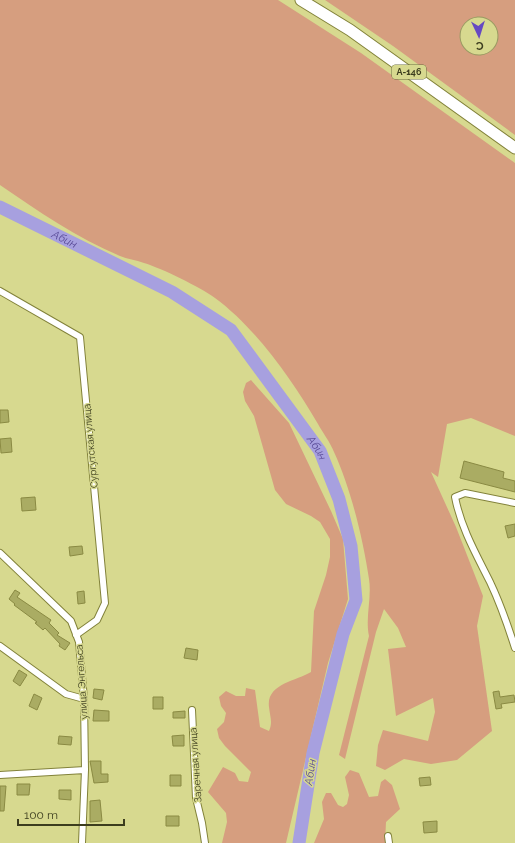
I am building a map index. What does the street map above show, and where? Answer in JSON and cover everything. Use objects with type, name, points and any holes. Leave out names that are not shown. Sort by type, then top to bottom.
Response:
[{"type":"highway","name":"А-146","points":[[301,0],[350,30],[515,148]]},
{"type":"street","name":"Сургутская улица","points":[[0,291],[80,337],[105,603],[97,620],[76,635]]},
{"type":"street","points":[[515,503],[465,493],[455,497],[468,540],[491,583],[515,648]]},
{"type":"street","name":"улица Энгельса","points":[[0,553],[71,621],[78,642],[84,699],[85,770],[82,843]]},
{"type":"street","points":[[0,646],[66,694],[84,699]]},
{"type":"street","name":"Заречная улица","points":[[192,710],[196,798],[205,843]]},
{"type":"street","points":[[0,775],[85,770]]},
{"type":"street","points":[[388,836],[389,843]]},
{"type":"shaded area","points":[[0,0],[278,0],[361,53],[515,163],[515,436],[471,418],[447,424],[438,477],[431,472],[456,527],[483,596],[477,626],[492,731],[457,760],[431,764],[404,759],[385,770],[376,766],[378,745],[383,730],[428,741],[435,712],[433,698],[396,716],[388,649],[406,647],[398,628],[384,609],[376,632],[345,759],[339,755],[369,636],[368,622],[370,586],[356,514],[346,482],[332,448],[297,390],[259,339],[230,310],[215,298],[170,273],[151,265],[120,256],[88,241],[43,214],[0,185]]},
{"type":"shaded area","points":[[325,0],[515,0],[515,135],[393,46]]},
{"type":"shaded area","points":[[251,380],[289,423],[331,511],[343,539],[348,599],[328,663],[286,843],[222,843],[227,822],[226,813],[208,792],[223,767],[235,773],[239,781],[248,782],[251,772],[219,738],[217,729],[224,722],[226,713],[221,706],[219,697],[226,691],[236,696],[245,696],[246,688],[255,690],[260,727],[269,731],[271,722],[269,699],[272,693],[283,684],[311,672],[314,611],[326,575],[330,557],[330,539],[320,522],[286,504],[275,490],[254,416],[245,401],[243,392],[246,383]]},
{"type":"shaded area","points":[[350,770],[359,773],[369,797],[378,796],[381,782],[385,779],[392,785],[400,809],[386,822],[385,843],[314,843],[324,819],[322,802],[326,793],[331,793],[338,805],[343,807],[347,804],[349,795],[345,777]]},
{"type":"building","points":[[0,410],[8,410],[9,422],[0,423]]},
{"type":"building","points":[[11,438],[12,452],[1,453],[0,439]]},
{"type":"building","points":[[464,461],[504,472],[503,478],[515,481],[515,492],[460,478]]},
{"type":"building","points":[[35,497],[36,510],[22,511],[21,498]]},
{"type":"building","points":[[515,524],[515,536],[508,538],[505,526]]},
{"type":"building","points":[[82,546],[83,554],[70,556],[69,547]]},
{"type":"building","points":[[15,590],[20,593],[17,597],[51,620],[49,623],[59,633],[57,635],[70,643],[65,650],[59,646],[60,644],[45,628],[43,630],[35,623],[37,622],[14,605],[15,604],[9,599]]},
{"type":"building","points":[[84,591],[85,603],[78,604],[77,592]]},
{"type":"building","points":[[186,648],[198,650],[197,660],[184,658]]},
{"type":"building","points":[[19,670],[27,675],[20,686],[13,681]]},
{"type":"building","points":[[94,689],[104,690],[102,700],[93,698]]},
{"type":"building","points":[[499,691],[500,697],[514,695],[515,702],[501,704],[502,708],[496,709],[493,692]]},
{"type":"building","points":[[34,694],[42,698],[37,710],[29,706]]},
{"type":"building","points":[[153,697],[163,697],[163,709],[153,709]]},
{"type":"building","points":[[94,710],[109,711],[109,721],[93,721]]},
{"type":"building","points":[[185,711],[185,718],[173,718],[173,712]]},
{"type":"building","points":[[184,735],[184,746],[173,746],[172,736]]},
{"type":"building","points":[[59,736],[72,737],[71,745],[58,744]]},
{"type":"building","points":[[90,761],[101,761],[101,774],[108,774],[108,782],[94,783]]},
{"type":"building","points":[[170,775],[181,775],[181,786],[170,786]]},
{"type":"building","points":[[430,777],[431,785],[420,786],[419,778]]},
{"type":"building","points":[[17,784],[30,784],[29,795],[17,795]]},
{"type":"building","points":[[0,786],[6,786],[4,811],[0,811]]},
{"type":"building","points":[[59,790],[71,790],[71,800],[59,799]]},
{"type":"building","points":[[100,800],[102,821],[90,822],[90,801]]},
{"type":"building","points":[[166,816],[179,816],[179,826],[166,826]]},
{"type":"building","points":[[437,821],[437,832],[424,833],[423,822]]},
{"type":"waterway","name":"Абин","points":[[0,207],[172,292],[231,330],[320,451],[339,499],[351,546],[356,600],[343,634],[313,753],[299,843]]}]
